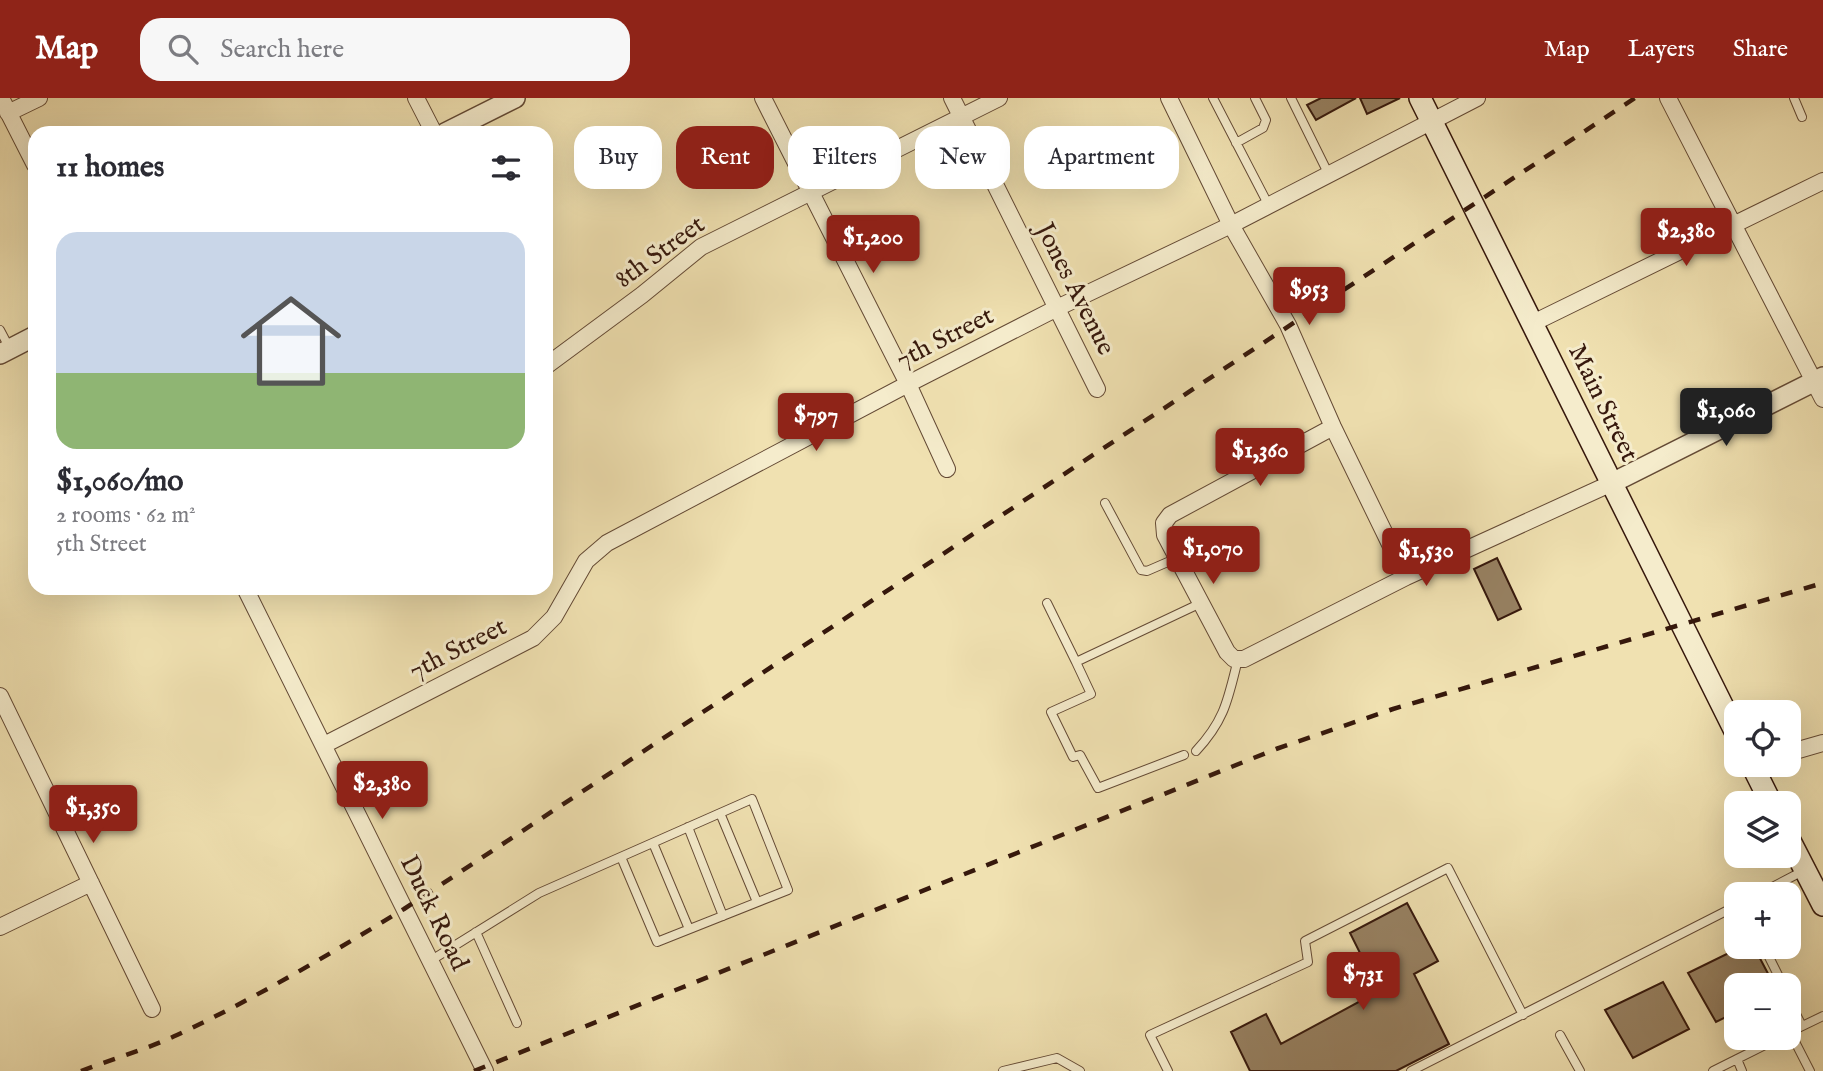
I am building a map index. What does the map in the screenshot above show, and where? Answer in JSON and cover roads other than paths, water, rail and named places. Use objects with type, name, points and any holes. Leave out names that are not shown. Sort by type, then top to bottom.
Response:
[{"type":"main road","name":"Main Street","points":[[1420,98],[1724,709]]},
{"type":"main road","points":[[1801,862],[1823,905]]},
{"type":"street","points":[[1,98],[28,152]]},
{"type":"street","points":[[8,113],[39,98]]},
{"type":"street","points":[[416,98],[430,126]]},
{"type":"street","points":[[459,126],[515,98]]},
{"type":"street","points":[[763,98],[908,384],[947,469]]},
{"type":"street","name":"Jones Avenue","points":[[951,98],[1097,389]]},
{"type":"street","name":"8th Street","points":[[553,361],[701,247],[999,98]]},
{"type":"street","points":[[1169,98],[1231,225],[1288,325],[1333,427],[1406,576]]},
{"type":"street","name":"7th Street","points":[[324,745],[533,638],[554,617],[586,561],[607,543],[908,384],[1057,308],[1269,206],[1477,98]]},
{"type":"street","points":[[1333,427],[1170,515],[1164,523],[1165,535],[1177,558],[1227,652],[1236,659],[1244,659],[1406,576],[1820,386],[1668,98]]},
{"type":"street","points":[[1533,323],[1823,181]]},
{"type":"street","points":[[5,352],[28,340]]},
{"type":"street","name":"Duck Road","points":[[249,595],[485,1071]]},
{"type":"street","points":[[0,696],[152,1009]]},
{"type":"street","points":[[1801,749],[1823,743]]},
{"type":"street","points":[[0,927],[91,883]]},
{"type":"lane","points":[[1213,98],[1269,206]]},
{"type":"lane","points":[[1237,144],[1263,128],[1266,120],[1255,98]]},
{"type":"lane","points":[[1291,98],[1329,175]]},
{"type":"lane","points":[[1794,98],[1802,117]]},
{"type":"lane","points":[[0,330],[5,352]]},
{"type":"lane","points":[[1105,503],[1141,570],[1147,571],[1177,558]]},
{"type":"lane","points":[[1047,603],[1091,694],[1051,712],[1073,757],[1080,755],[1098,788],[1184,755]]},
{"type":"lane","points":[[1076,662],[1201,603]]},
{"type":"lane","points":[[1196,751],[1214,732],[1227,703],[1236,659]]},
{"type":"lane","points":[[430,961],[539,893],[752,799],[788,890],[657,942],[621,857]]},
{"type":"lane","points":[[720,813],[757,902]]},
{"type":"lane","points":[[688,827],[723,916]]},
{"type":"lane","points":[[653,843],[689,929]]},
{"type":"lane","points":[[1168,1071],[1150,1035],[1308,962],[1305,941],[1448,868],[1524,1015]]},
{"type":"lane","points":[[1782,882],[1805,870]]},
{"type":"lane","points":[[1411,1071],[1724,912]]},
{"type":"lane","points":[[476,932],[517,1023]]},
{"type":"lane","points":[[1802,1026],[1823,1016]]},
{"type":"lane","points":[[1560,1035],[1580,1071]]},
{"type":"lane","points":[[1713,1071],[1755,1050]]},
{"type":"lane","points":[[1798,1050],[1810,1071]]},
{"type":"lane","points":[[1003,1071],[1057,1058],[1080,1071]]},
{"type":"lane","points":[[1737,1059],[1742,1071]]},
{"type":"railway","points":[[81,1071],[154,1045],[206,1021],[292,975],[404,909],[1635,98]]},
{"type":"railway","points":[[474,1071],[1276,749],[1393,709],[1823,583]]}]
